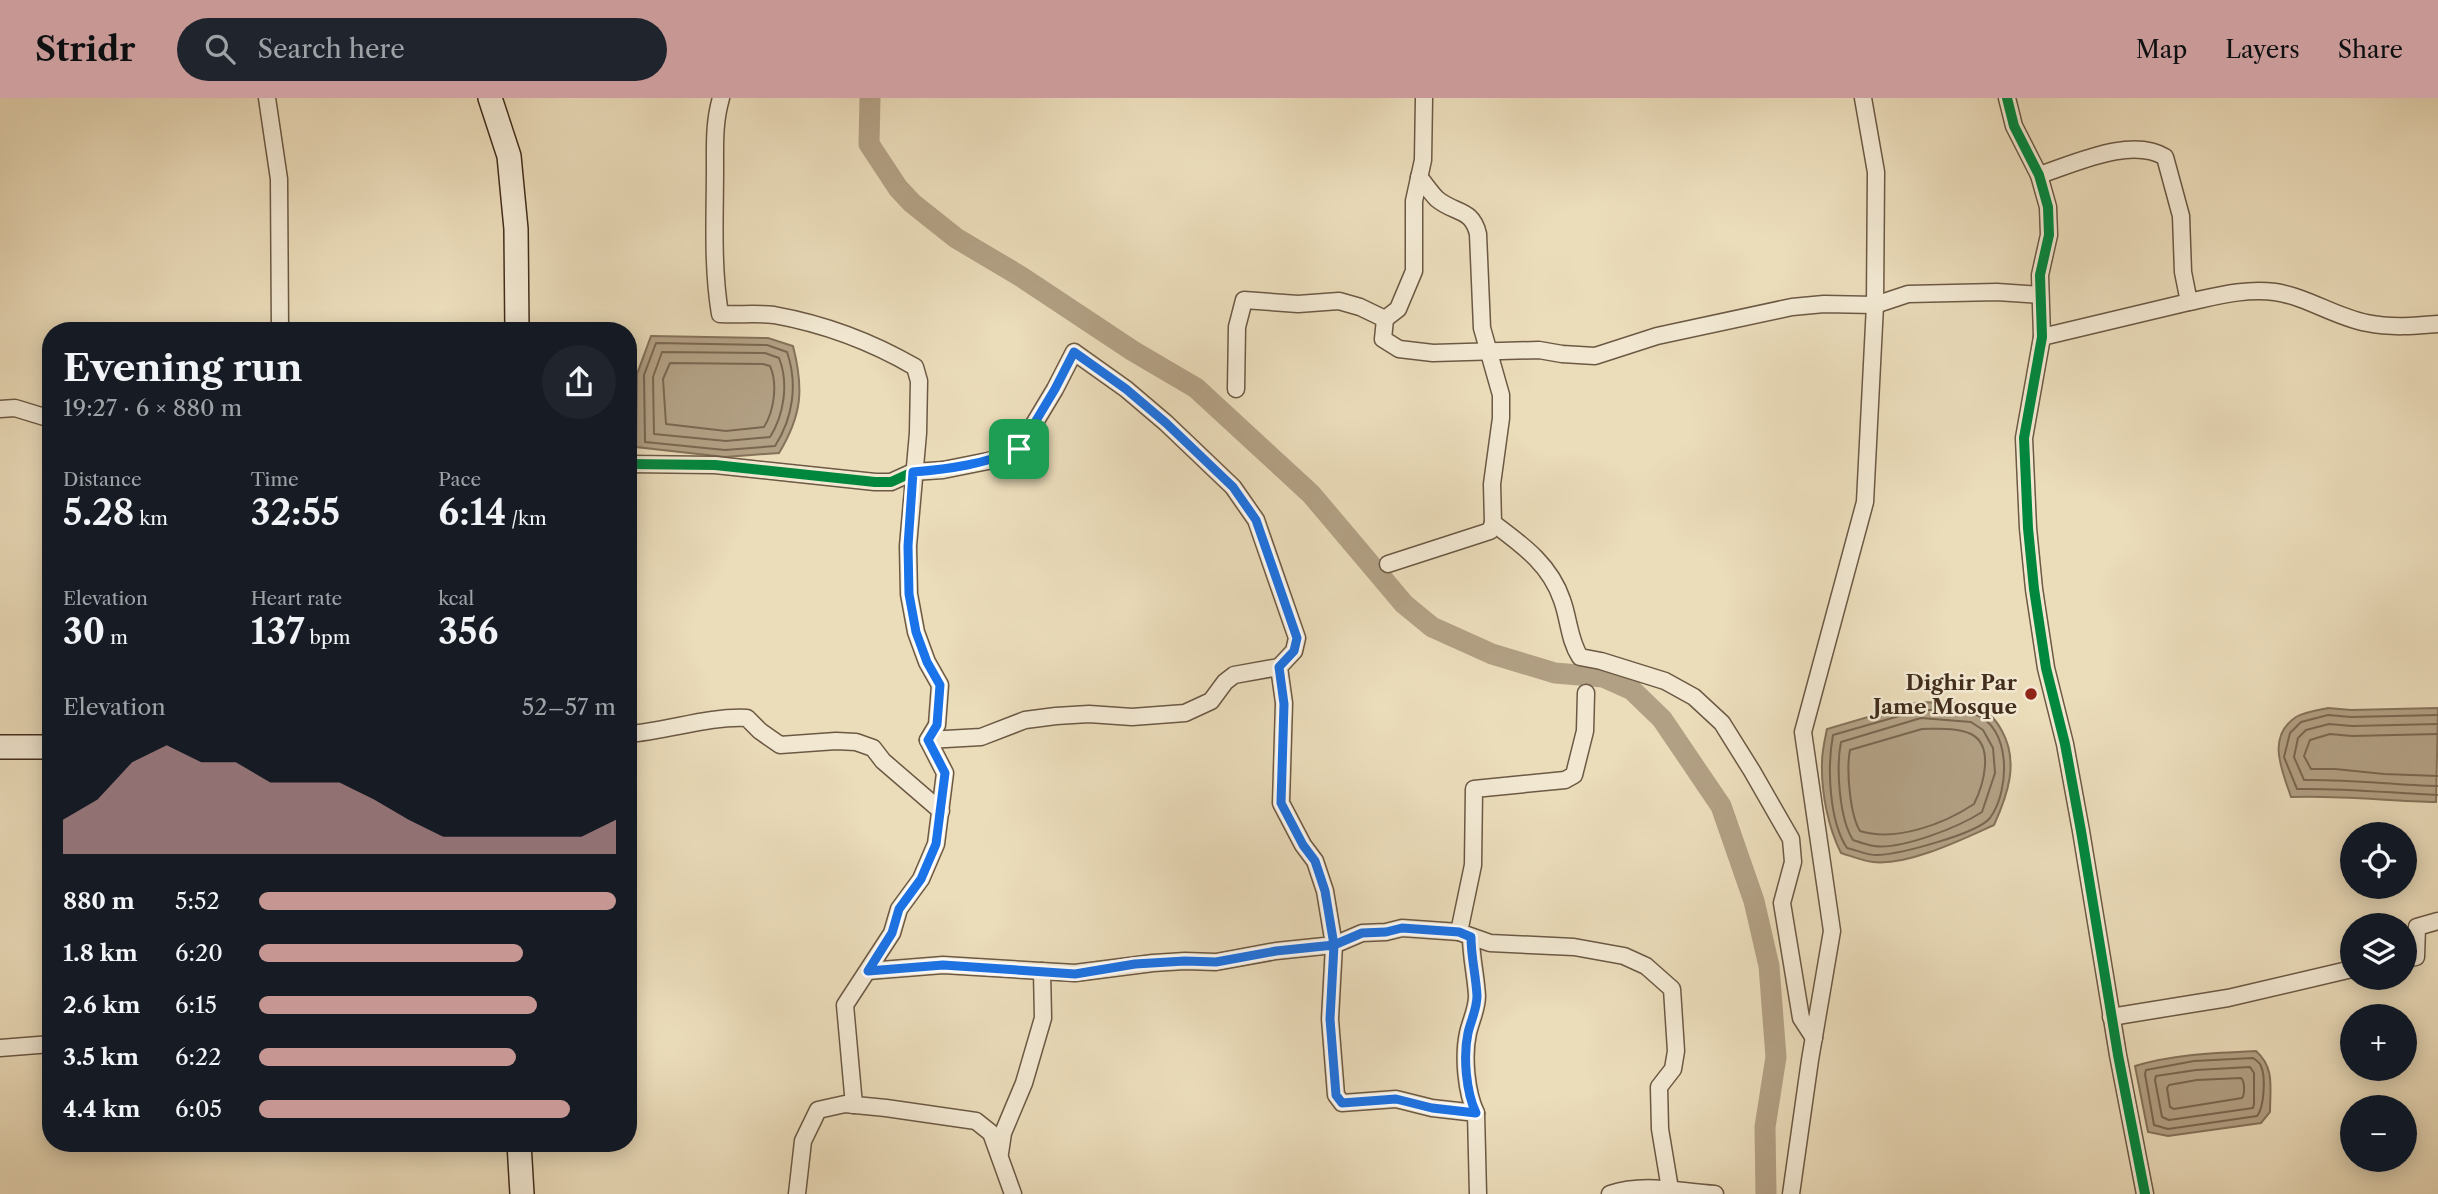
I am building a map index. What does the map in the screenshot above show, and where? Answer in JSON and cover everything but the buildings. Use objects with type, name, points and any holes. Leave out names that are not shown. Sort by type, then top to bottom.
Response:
[{"type":"street","points":[[267,98],[279,179],[280,322]]},
{"type":"street","points":[[490,98],[509,156],[516,229],[517,322]]},
{"type":"street","points":[[721,98],[714,137],[713,239],[720,314],[771,315],[802,322],[858,339],[915,367],[919,381],[918,433],[908,546],[909,594],[916,632],[927,662],[940,685],[937,725],[928,740]]},
{"type":"street","points":[[1424,98],[1425,139],[1414,201],[1415,271],[1398,309],[1385,320],[1383,339],[1399,349],[1433,352],[1539,350],[1595,356],[1657,337],[1792,307],[1824,304],[1875,305],[1908,293],[1997,292],[2040,295]]},
{"type":"street","points":[[1791,1194],[1832,931],[1803,732],[1865,502],[1875,305],[1876,172],[1863,98]]},
{"type":"street","points":[[2007,98],[2014,126],[2039,175],[2048,208],[2049,235],[2040,275],[2042,337],[2025,438],[2028,528],[2034,589],[2046,668],[2065,744],[2081,831],[2111,1017],[2145,1194]]},
{"type":"street","points":[[2039,175],[2116,150],[2155,150],[2165,157],[2181,216],[2183,272],[2189,302]]},
{"type":"street","points":[[1388,564],[1490,531],[1493,523],[1492,484],[1501,418],[1501,395],[1482,328],[1478,234],[1475,222],[1437,198],[1419,177]]},
{"type":"street","points":[[2042,337],[2243,291],[2273,292],[2302,298],[2366,323],[2388,326],[2438,324]]},
{"type":"street","points":[[1236,389],[1237,327],[1244,300],[1298,304],[1339,301],[1360,307],[1385,320]]},
{"type":"street","points":[[637,464],[695,464],[794,472],[855,482],[891,482],[913,472],[943,470],[993,460],[1019,449],[1074,352],[1126,389],[1233,487],[1256,520],[1297,638],[1294,651],[1279,667],[1234,675],[1225,682],[1211,701],[1185,713],[1132,717],[1089,714],[1025,720],[981,737],[928,740]]},
{"type":"street","points":[[0,409],[15,408],[42,416]]},
{"type":"street","points":[[1493,523],[1544,565],[1562,597],[1574,649],[1580,657],[1665,681],[1694,697],[1722,723],[1752,771],[1791,839],[1793,862],[1782,903],[1801,1018],[1814,1038]]},
{"type":"street","points":[[1279,667],[1284,704],[1281,803],[1303,845],[1315,861],[1325,891],[1334,945],[1330,1019],[1336,1095],[1342,1103],[1396,1099],[1432,1108],[1476,1113]]},
{"type":"street","points":[[1478,1194],[1476,1113],[1470,1100],[1468,1085],[1468,1033],[1477,997],[1465,934],[1473,865],[1474,789],[1565,780],[1574,775],[1585,732],[1586,693]]},
{"type":"street","points":[[637,733],[675,729],[710,719],[731,717],[747,718],[780,745],[856,742],[873,748],[883,761],[940,811]]},
{"type":"street","points":[[854,1105],[845,1005],[892,933],[899,909],[921,879],[936,844],[945,773],[928,740]]},
{"type":"street","points":[[0,747],[42,747]]},
{"type":"street","points":[[2417,927],[2438,921]]},
{"type":"street","points":[[868,971],[943,965],[1075,974],[1135,964],[1216,962],[1276,951],[1334,945],[1362,933],[1402,928],[1465,934],[1490,943],[1574,947],[1624,956],[1646,966],[1672,989],[1676,1051],[1673,1069],[1659,1087],[1660,1129],[1670,1189]]},
{"type":"street","points":[[1000,1154],[1003,1133],[1028,1073],[1044,1018],[1042,971]]},
{"type":"street","points":[[2111,1017],[2228,998],[2340,972]]},
{"type":"street","points":[[0,1048],[42,1045]]},
{"type":"street","points":[[797,1194],[803,1141],[818,1110],[845,1104],[976,1121],[991,1133],[1013,1194]]},
{"type":"street","points":[[520,1152],[522,1194]]},
{"type":"street","points":[[1610,1194],[1624,1189],[1648,1187],[1716,1194]]},
{"type":"water","points":[[651,336],[768,338],[793,346],[799,376],[799,401],[787,439],[779,453],[725,457],[637,447],[637,374]]},
{"type":"water","points":[[1919,702],[1972,706],[1990,715],[2000,727],[2007,743],[2011,766],[2004,802],[1994,825],[1935,850],[1902,860],[1873,862],[1841,853],[1829,821],[1823,785],[1822,758],[1827,729]]},
{"type":"water","points":[[2328,708],[2438,708],[2436,802],[2291,797],[2279,754],[2281,734],[2296,717]]},
{"type":"water","points":[[2256,1051],[2266,1064],[2270,1079],[2270,1112],[2261,1123],[2168,1136],[2148,1132],[2135,1066],[2210,1053]]},
{"type":"waterway","points":[[870,98],[869,144],[898,188],[912,203],[956,238],[1196,388],[1311,494],[1404,604],[1432,627],[1492,654],[1555,673],[1603,677],[1632,690],[1662,719],[1721,806],[1754,901],[1769,966],[1776,1057],[1765,1127],[1766,1194]]},
{"type":"cycle path","points":[[2007,98],[2014,126],[2039,175],[2048,207],[2049,235],[2040,275],[2042,337],[2024,438],[2034,589],[2046,668],[2065,744],[2081,831],[2118,1055],[2145,1194]]},
{"type":"cycle path","points":[[637,464],[715,465],[891,482],[913,472],[943,470],[993,460],[1019,449],[1074,352],[1126,389],[1166,423],[1233,487],[1256,520],[1297,638],[1294,651],[1279,667],[1284,703],[1281,803],[1303,845],[1315,861],[1325,891],[1334,945],[1276,951],[1216,962],[1153,963],[1075,973],[943,965],[868,971]]},
{"type":"place","name":"Dighir Par Jame Mosque","points":[[2031,694]]},
{"type":"route","points":[[1019,449],[993,460],[943,470],[913,472],[908,526],[909,594],[916,632],[927,662],[940,685],[937,725],[928,740],[945,773],[936,844],[921,879],[899,909],[892,933],[868,971],[943,965],[1075,974],[1135,964],[1216,962],[1276,951],[1334,945],[1362,933],[1402,928],[1459,932],[1471,937],[1477,997],[1468,1033],[1467,1050],[1470,1100],[1476,1113],[1432,1108],[1396,1099],[1342,1103],[1336,1095],[1330,1019],[1334,945],[1325,891],[1315,861],[1303,845],[1281,803],[1284,704],[1279,667],[1294,651],[1297,638],[1256,520],[1233,487],[1166,423],[1126,389],[1074,352],[1019,449]]}]
